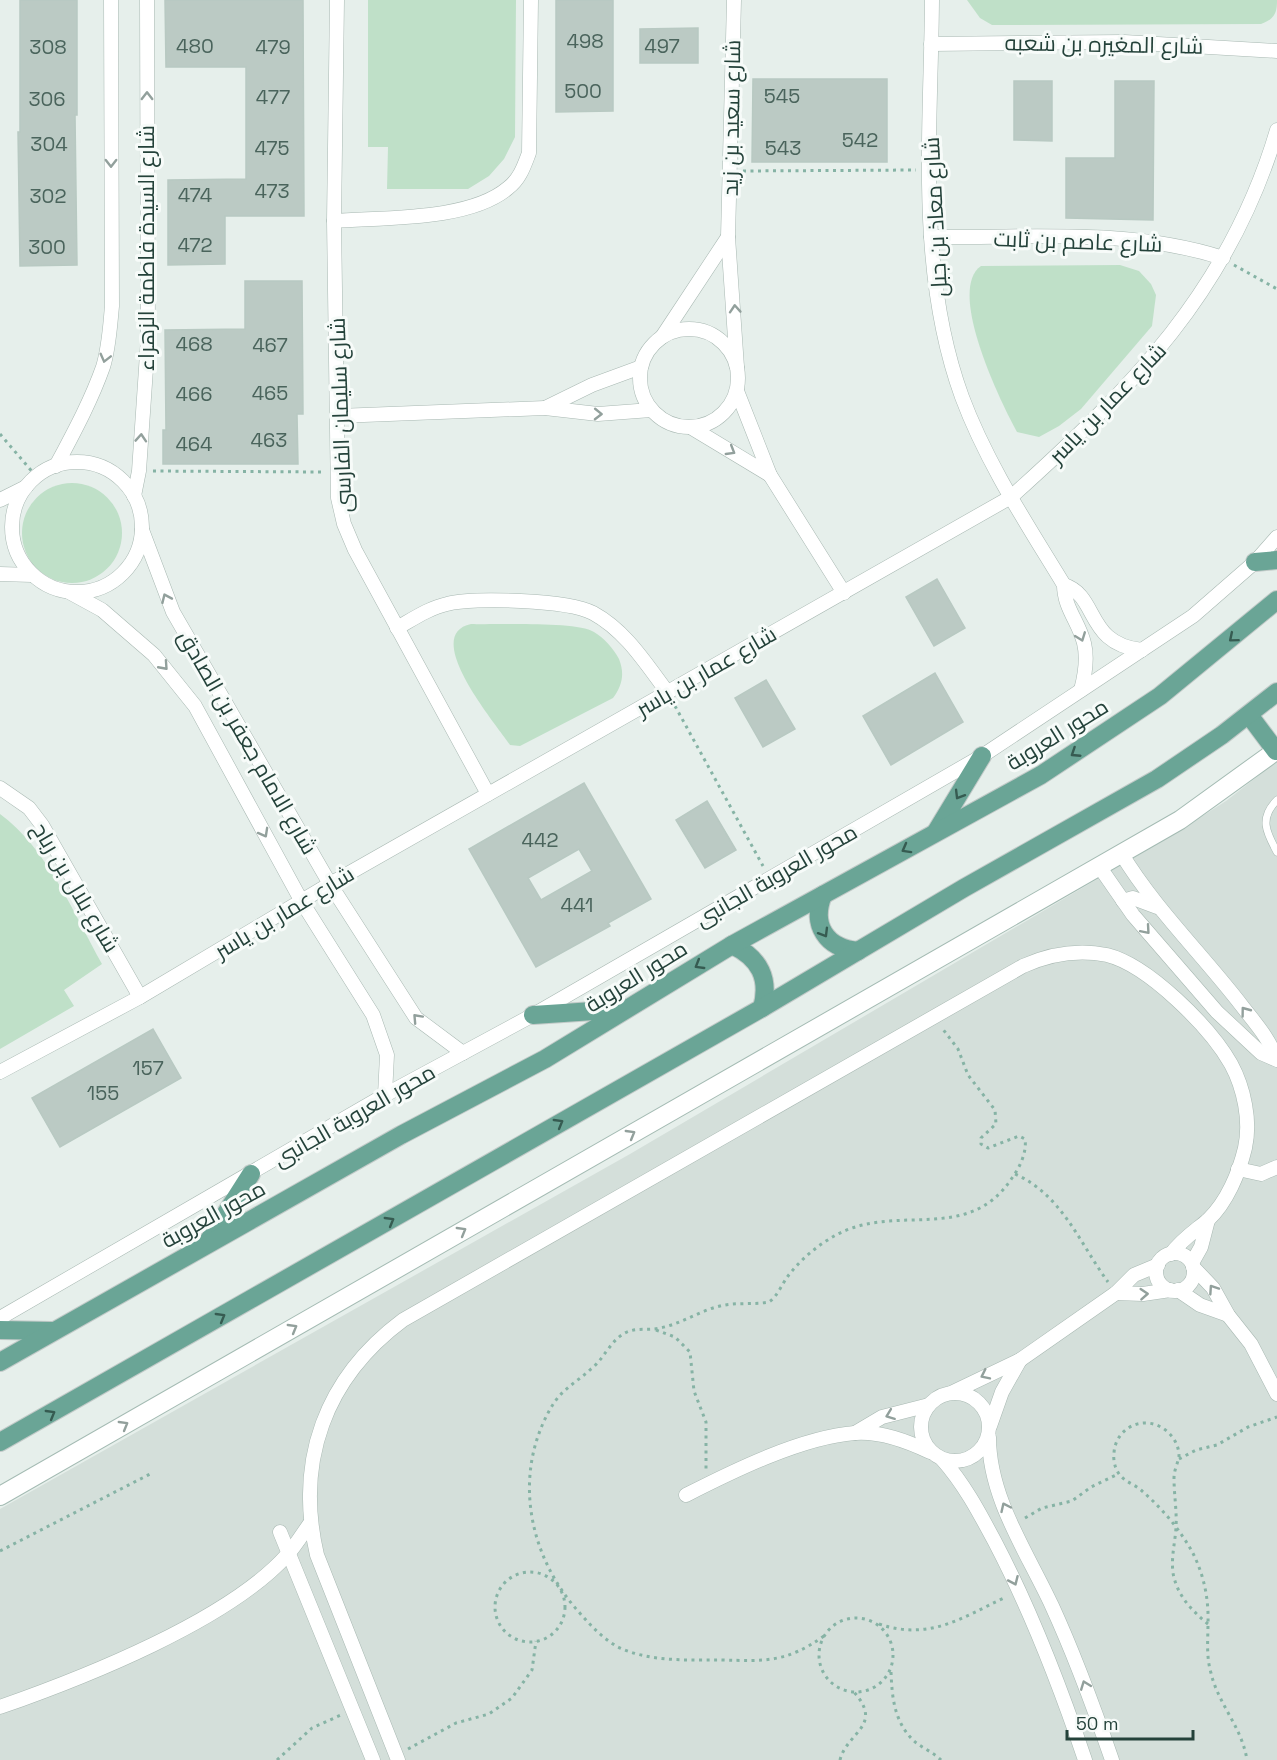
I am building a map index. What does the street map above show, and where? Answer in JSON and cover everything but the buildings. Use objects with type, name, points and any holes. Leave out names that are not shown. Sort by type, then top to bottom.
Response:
[{"type":"main road","points":[[1255,562],[1277,560]]},
{"type":"main road","name":"محور العروبة","points":[[0,1362],[401,1135],[545,1059],[732,945],[1041,775],[1160,696],[1277,600]]},
{"type":"main road","points":[[0,1442],[762,1008],[1157,779],[1249,715],[1277,692]]},
{"type":"main road","points":[[1249,715],[1277,751]]},
{"type":"main road","points":[[936,832],[982,756]]},
{"type":"main road","points":[[823,895],[818,907],[818,921],[823,934],[832,944],[844,950],[858,951]]},
{"type":"main road","points":[[732,945],[747,952],[758,963],[764,977],[766,993],[762,1008]]},
{"type":"main road","points":[[533,1015],[629,1009]]},
{"type":"main road","points":[[205,1246],[251,1174]]},
{"type":"main road","points":[[0,1330],[55,1331]]},
{"type":"street","name":"شارع السيدة فاطمة الزهراء","points":[[56,466],[90,397],[103,366],[109,342],[112,306],[111,0]]},
{"type":"street","name":"شارع السيدة فاطمة الزهراء","points":[[134,496],[139,471],[148,339],[147,0]]},
{"type":"street","name":"شارع سليمان الفارسى","points":[[337,0],[334,220],[338,498],[344,524],[397,628],[488,794]]},
{"type":"street","points":[[334,220],[463,211],[487,202],[509,188],[520,176],[529,153],[531,0]]},
{"type":"street","name":"شارع سعيد بن زيد","points":[[734,0],[728,237],[737,368]]},
{"type":"street","name":"شارع معاذ بن جبل","points":[[932,0],[931,237],[936,293],[946,344],[962,396],[983,447],[1064,585],[1080,595],[1108,638],[1126,647],[1142,650]]},
{"type":"street","name":"شارع المغيره بن شعبه","points":[[931,44],[1134,42],[1277,51]]},
{"type":"street","name":"شارع عمار بن ياسر","points":[[0,1072],[140,997],[330,884],[1011,497],[1094,422],[1131,384],[1191,308],[1223,258],[1256,190],[1277,130]]},
{"type":"street","points":[[728,237],[662,337],[645,355],[639,382],[643,397],[651,410],[662,420],[676,426],[692,428],[720,417],[732,403],[737,391]]},
{"type":"street","name":"شارع عاصم بن ثابت","points":[[931,237],[1120,239],[1186,246],[1223,258]]},
{"type":"street","points":[[662,337],[688,329],[701,330],[725,344],[737,368],[737,391],[770,475],[844,593]]},
{"type":"street","points":[[545,408],[641,367]]},
{"type":"street","points":[[338,416],[545,408],[598,414],[651,410]]},
{"type":"street","points":[[692,428],[770,475]]},
{"type":"street","points":[[0,500],[26,487],[37,476],[56,466],[78,463],[100,467],[125,484],[134,496],[140,513],[142,530],[139,548],[131,564],[119,577],[87,592],[69,592],[50,587],[32,575],[20,560],[13,542],[14,513],[26,487]]},
{"type":"street","name":"شارع الامام جعفر بن الصادق","points":[[142,530],[173,612],[330,884],[416,1018],[463,1053]]},
{"type":"street","name":"محور العروبة الجانبى","points":[[0,1318],[385,1095],[533,1015],[982,756],[1193,616],[1255,562],[1277,537]]},
{"type":"street","points":[[0,574],[32,575]]},
{"type":"street","name":"شارع معاذ بن جبل","points":[[1064,585],[1065,600],[1084,642],[1082,690]]},
{"type":"street","name":"شارع الامام جعفر بن الصادق","points":[[69,592],[102,610],[154,655],[176,679],[195,706],[302,902],[372,1015],[387,1055],[385,1095]]},
{"type":"street","points":[[397,628],[432,609],[459,601],[560,603],[578,607],[593,613],[625,637],[668,693]]},
{"type":"street","points":[[0,1496],[1180,819],[1277,751]]},
{"type":"street","name":"شارع بلال بن رباح","points":[[0,788],[29,808],[42,825],[140,997]]},
{"type":"street","points":[[1121,853],[1140,885],[1225,984],[1273,1046],[1277,1060]]},
{"type":"street","points":[[1099,866],[1123,901],[1217,1012],[1261,1053],[1277,1060]]},
{"type":"street","points":[[1123,901],[1133,898],[1159,908]]},
{"type":"street","points":[[397,1757],[325,1576],[311,1522],[311,1467],[322,1424],[342,1384],[362,1357],[385,1334],[404,1320],[1023,966],[1055,954],[1099,954],[1140,969],[1167,990],[1220,1047],[1231,1065],[1242,1094],[1247,1126],[1245,1147],[1232,1187],[1208,1220],[1191,1231],[1158,1265],[1134,1275],[1116,1293],[1020,1360],[938,1397],[928,1405],[922,1416],[920,1428],[923,1441],[969,1495],[1019,1591],[1056,1678],[1085,1760]]},
{"type":"street","points":[[1238,1169],[1261,1174],[1277,1167]]},
{"type":"street","points":[[1116,1293],[1143,1294],[1174,1290],[1191,1282],[1193,1265],[1201,1247],[1208,1220]]},
{"type":"street","points":[[1171,1254],[1184,1255],[1213,1288],[1228,1315],[1251,1344],[1277,1394]]},
{"type":"street","points":[[1158,1265],[1160,1283],[1200,1305],[1228,1315]]},
{"type":"street","points":[[854,1433],[893,1437],[936,1455],[961,1462],[970,1458],[985,1445],[1002,1392],[1020,1360]]},
{"type":"street","points":[[951,1393],[974,1398],[988,1416],[992,1473],[1013,1525],[1072,1651],[1112,1760]]},
{"type":"street","points":[[686,1495],[775,1455],[854,1433],[882,1417],[928,1405]]},
{"type":"street","points":[[0,1707],[93,1670],[223,1606],[252,1587],[288,1554],[311,1522]]},
{"type":"street","points":[[280,1532],[373,1760]]},
{"type":"lane","points":[[1277,801],[1265,816],[1265,824],[1277,852]]},
{"type":"path","points":[[731,171],[930,170]]},
{"type":"path","points":[[1223,258],[1277,289]]},
{"type":"path","points":[[0,434],[37,476]]},
{"type":"path","points":[[139,471],[337,472]]},
{"type":"path","points":[[668,693],[769,878]]},
{"type":"path","points":[[935,1016],[958,1049],[968,1075],[995,1110],[996,1124],[981,1138],[981,1144],[988,1148],[1019,1136],[1025,1139],[1022,1159],[1015,1174],[992,1200],[959,1217],[932,1220],[878,1220],[837,1234],[803,1259],[769,1302],[717,1307],[655,1329],[636,1329],[619,1337],[592,1369],[571,1383],[559,1395],[538,1439],[529,1476],[530,1507],[538,1545],[560,1589],[565,1605],[561,1622],[551,1635],[536,1641],[518,1640],[503,1630],[495,1614],[500,1588],[513,1576],[530,1572],[548,1577],[560,1589],[605,1638],[644,1655],[711,1660],[781,1659],[797,1653],[824,1636],[843,1620],[861,1618],[906,1630],[932,1630],[970,1615],[1019,1591]]},
{"type":"path","points":[[1015,1174],[1038,1186],[1061,1210],[1093,1262],[1116,1293]]},
{"type":"path","points":[[655,1329],[675,1337],[690,1352],[694,1391],[706,1422],[705,1485]]},
{"type":"path","points":[[1178,1460],[1189,1453],[1217,1445],[1248,1427],[1277,1417]]},
{"type":"path","points":[[1208,1624],[1187,1604],[1176,1584],[1172,1560],[1176,1527],[1174,1475],[1178,1460],[1177,1446],[1167,1431],[1159,1426],[1141,1423],[1124,1431],[1118,1438],[1113,1456],[1118,1473],[1143,1492],[1176,1527],[1200,1569],[1207,1600],[1208,1624],[1207,1649],[1210,1673],[1220,1698],[1241,1737],[1247,1760]]},
{"type":"path","points":[[0,1551],[152,1473]]},
{"type":"path","points":[[1013,1525],[1042,1508],[1072,1501],[1091,1486],[1118,1473]]},
{"type":"path","points":[[824,1636],[819,1661],[826,1676],[838,1687],[854,1692],[872,1689],[886,1678],[894,1662],[892,1644],[878,1624]]},
{"type":"path","points":[[397,1757],[450,1725],[489,1714],[512,1698],[531,1670],[536,1641]]},
{"type":"path","points":[[891,1670],[892,1698],[899,1720],[915,1741],[941,1760]]},
{"type":"path","points":[[840,1760],[843,1750],[861,1731],[865,1721],[864,1708],[854,1692]]},
{"type":"path","points":[[277,1760],[312,1728],[353,1711]]},
{"type":"shaded area","points":[[1277,761],[1277,1760],[0,1760],[0,1509],[630,1154],[1179,831],[1226,801]]},
{"type":"green space","points":[[368,0],[516,0],[515,137],[504,159],[489,176],[468,189],[387,189],[388,147],[368,147]]},
{"type":"green space","points":[[967,0],[1277,0],[1274,15],[1261,24],[992,25],[980,18]]},
{"type":"green space","points":[[1120,265],[1139,271],[1151,284],[1156,295],[1152,326],[1081,409],[1059,426],[1039,437],[1017,432],[989,373],[980,347],[970,298],[972,279],[981,266]]},
{"type":"green space","points":[[72,483],[100,491],[114,505],[122,533],[114,561],[100,575],[72,583],[44,575],[30,561],[22,533],[30,505],[44,491]]},
{"type":"green space","points":[[471,624],[571,626],[594,632],[608,644],[619,659],[622,680],[619,689],[613,698],[520,746],[510,745],[478,700],[457,662],[454,645],[457,631]]},
{"type":"green space","points":[[0,814],[17,828],[46,863],[102,964],[64,990],[74,1006],[0,1049]]}]
